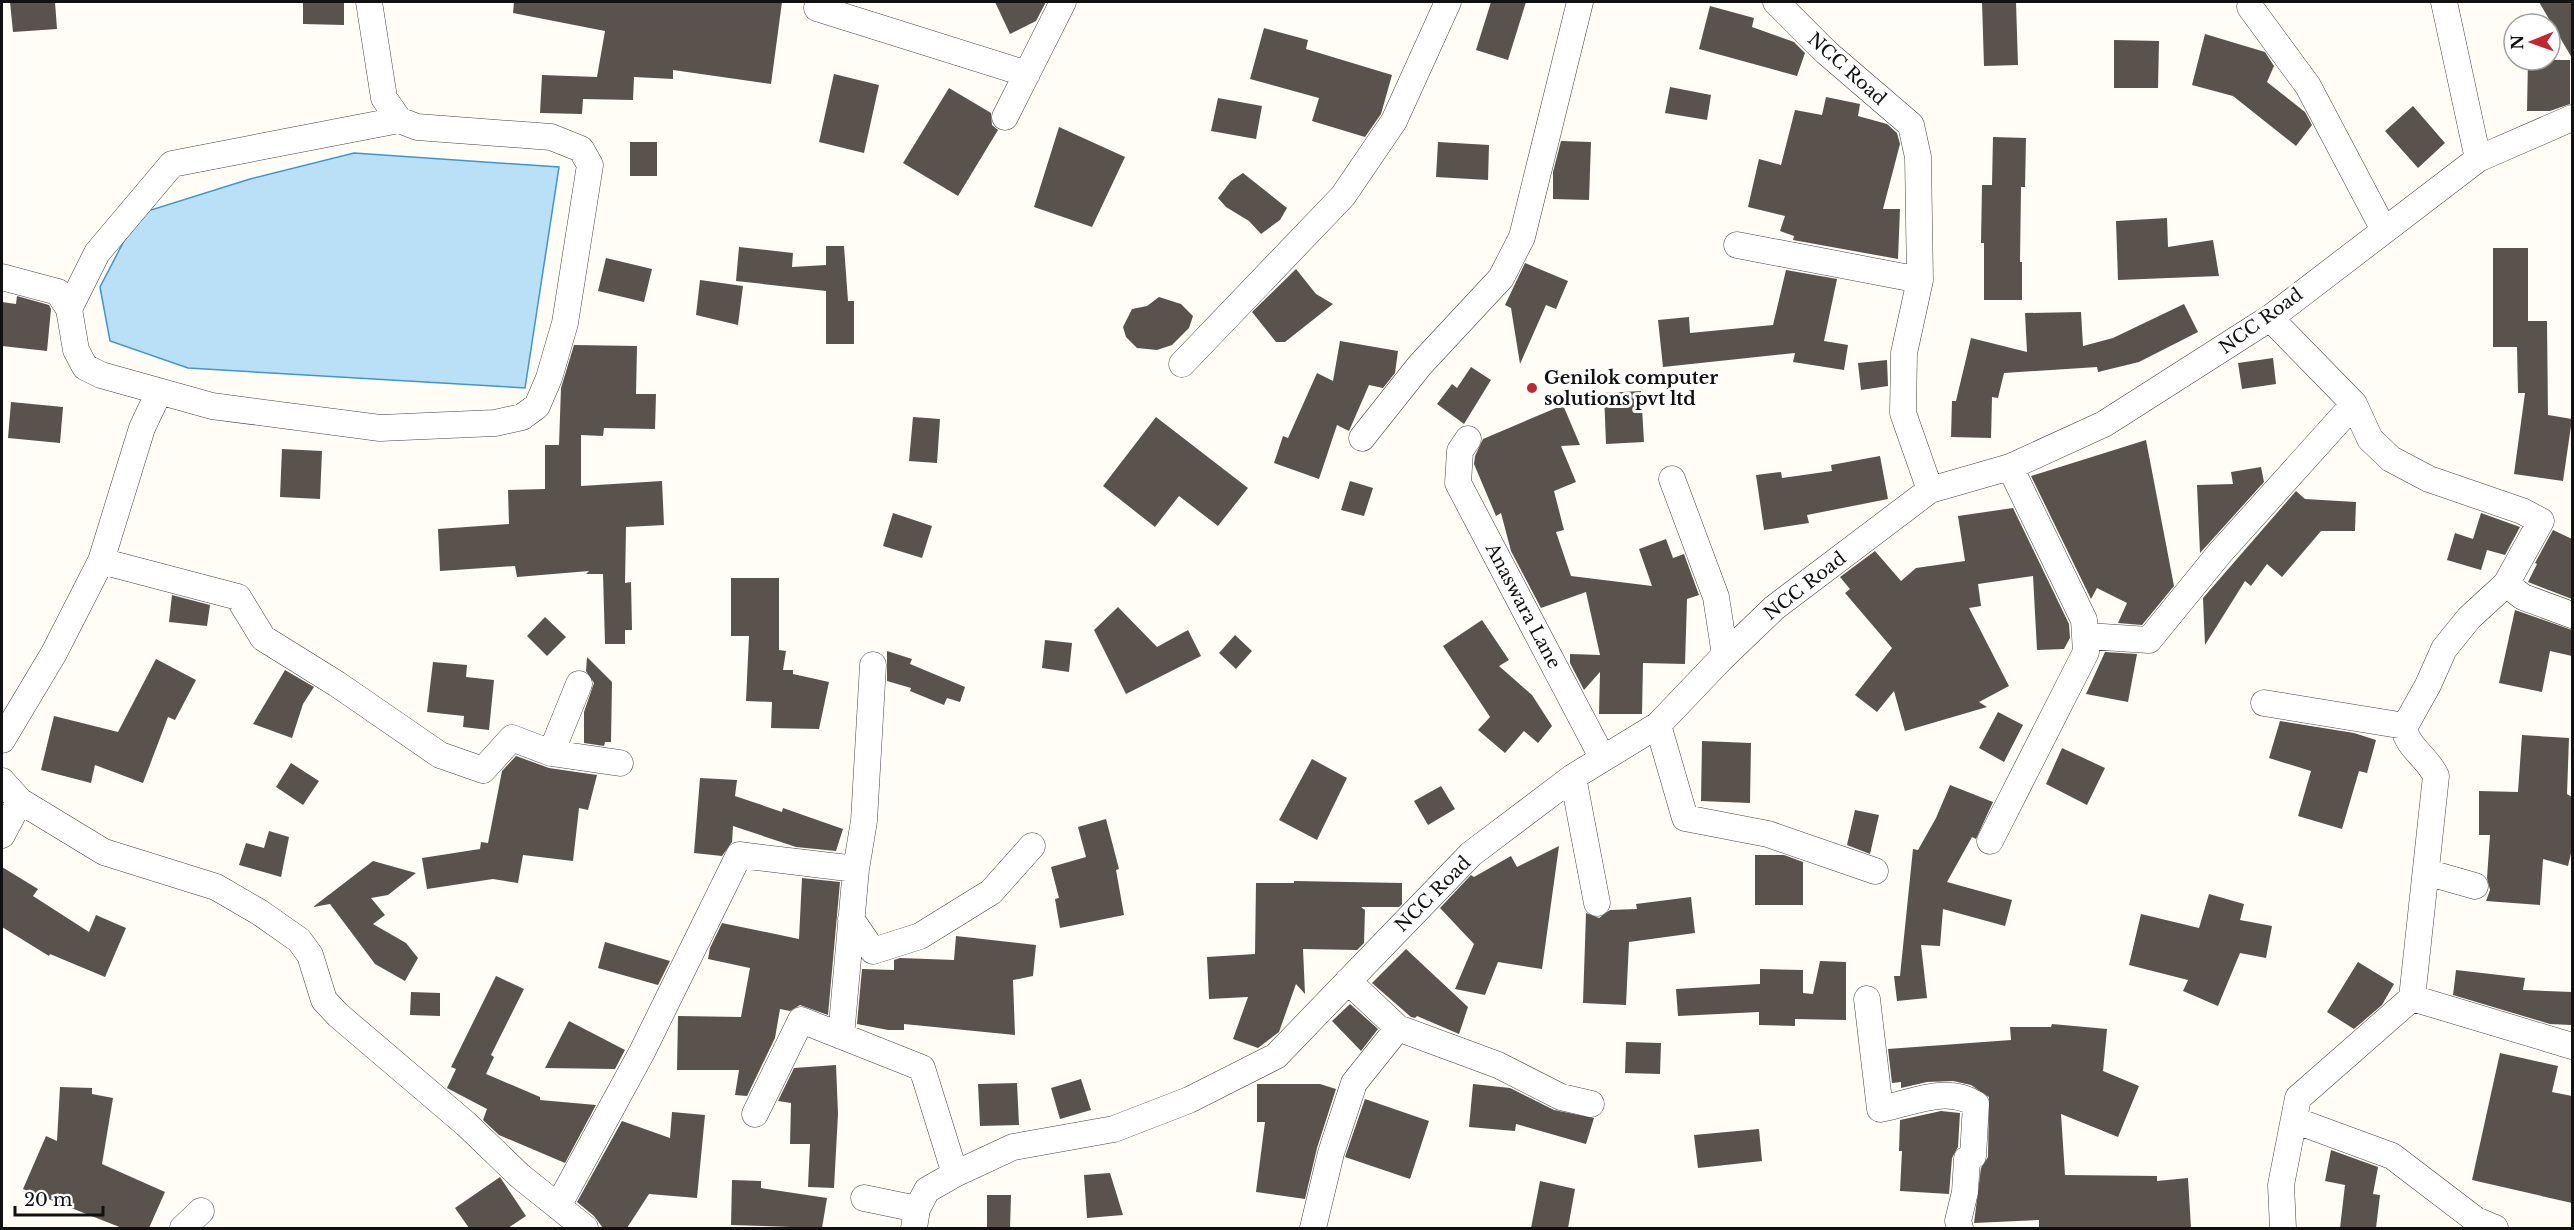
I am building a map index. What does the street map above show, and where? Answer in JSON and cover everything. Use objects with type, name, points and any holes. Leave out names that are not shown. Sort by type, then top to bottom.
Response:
[{"type":"street","points":[[369,2],[384,98],[399,120]]},
{"type":"street","points":[[1005,117],[1064,2]]},
{"type":"street","points":[[1182,364],[1343,196],[1394,121],[1448,2]]},
{"type":"street","points":[[1362,438],[1420,364],[1501,278],[1522,237],[1580,2]]},
{"type":"street","points":[[2444,2],[2478,159]]},
{"type":"street","name":"NCC Road","points":[[1781,3],[1826,52],[1911,125],[1918,157],[1920,280],[1904,353],[1903,413],[1930,490]]},
{"type":"street","points":[[2250,7],[2308,86],[2384,230]]},
{"type":"street","points":[[817,8],[1027,74]]},
{"type":"street","name":"NCC Road","points":[[915,1219],[927,1190],[1013,1147],[1114,1129],[1189,1100],[1276,1056],[1471,854],[1573,777],[1658,725],[1774,608],[1930,490],[2010,466],[2104,424],[2270,318],[2478,159],[2572,118]]},
{"type":"street","points":[[2,277],[58,292],[69,309],[76,350],[85,367],[159,392],[212,406],[380,428],[495,423],[522,417],[537,406],[549,378],[565,323],[590,165],[581,149],[551,138],[417,127],[399,120],[172,164],[97,253],[69,309]]},
{"type":"street","points":[[1737,245],[1920,280]]},
{"type":"street","points":[[2270,318],[2354,404],[2370,439],[2391,459],[2429,479],[2522,511],[2541,521],[2506,584],[2469,618],[2444,650],[2405,726],[2406,738],[2429,762],[2436,776],[2412,998],[2298,1098],[2281,1185],[2283,1228]]},
{"type":"street","points":[[2,740],[54,653],[101,561],[142,428],[159,392]]},
{"type":"street","points":[[2087,636],[2150,640],[2219,554],[2354,404]]},
{"type":"street","name":"Anaswara Lane","points":[[1464,445],[1458,483],[1602,758]]},
{"type":"street","points":[[1990,841],[2078,671],[2086,652],[2087,636],[2084,620],[2010,466]]},
{"type":"street","points":[[1672,479],[1716,597],[1725,655]]},
{"type":"street","points":[[101,561],[238,597],[262,638],[338,684],[440,755],[483,770],[512,738],[551,753],[620,763]]},
{"type":"street","points":[[2506,584],[2523,597],[2572,615]]},
{"type":"street","points":[[841,1036],[856,869],[864,821],[873,665]]},
{"type":"street","points":[[551,753],[579,684]]},
{"type":"street","points":[[2264,703],[2405,726]]},
{"type":"street","points":[[1658,725],[1684,818],[1768,834],[1875,871]]},
{"type":"street","points":[[1573,777],[1597,903]]},
{"type":"street","points":[[2,781],[20,801],[104,852],[216,887],[260,912],[299,940],[310,955],[324,1000],[338,1015],[466,1124],[520,1176],[585,1228]]},
{"type":"street","points":[[2,835],[20,801]]},
{"type":"street","points":[[851,919],[873,951],[920,936],[991,892],[1032,846]]},
{"type":"street","points":[[558,1206],[642,1052],[739,855],[856,869]]},
{"type":"street","points":[[2426,872],[2475,886]]},
{"type":"street","points":[[1348,981],[1398,1028],[1498,1065],[1561,1097],[1591,1104]]},
{"type":"street","points":[[2412,998],[2572,1046]]},
{"type":"street","points":[[1867,999],[1880,1109],[1945,1093],[1966,1098],[1976,1104],[1975,1146],[1973,1156],[1967,1159],[1965,1192],[1958,1221],[1960,1228]]},
{"type":"street","points":[[755,1114],[801,1020],[922,1068],[955,1174]]},
{"type":"street","points":[[1313,1228],[1331,1153],[1354,1083],[1398,1028]]},
{"type":"street","points":[[2294,1120],[2392,1156],[2476,1220],[2495,1228]]},
{"type":"street","points":[[864,1198],[915,1219]]},
{"type":"water","points":[[354,153],[559,167],[525,388],[188,368],[110,341],[100,287],[138,214],[250,179]]},
{"type":"building","points":[[10,2],[55,2],[57,29],[13,32]]},
{"type":"building","points":[[303,2],[344,2],[344,25],[303,24]]},
{"type":"building","points":[[514,2],[782,2],[771,84],[673,70],[673,79],[634,77],[633,100],[583,99],[582,114],[540,113],[542,75],[597,77],[605,31],[513,13]]},
{"type":"building","points":[[995,2],[1046,2],[1036,21],[1010,34]]},
{"type":"building","points":[[1491,2],[1526,2],[1508,60],[1476,50]]},
{"type":"building","points":[[1982,2],[2016,2],[2018,65],[1984,66]]},
{"type":"building","points":[[2539,2],[2572,2],[2572,58],[2562,41],[2562,12],[2545,12]]},
{"type":"building","points":[[1710,6],[1754,18],[1752,27],[1794,42],[1805,53],[1797,76],[1699,49]]},
{"type":"building","points":[[1264,28],[1308,40],[1306,49],[1392,75],[1381,114],[1365,137],[1312,121],[1319,98],[1250,79]]},
{"type":"building","points":[[2205,34],[2265,52],[2274,66],[2267,82],[2305,112],[2312,125],[2296,146],[2233,96],[2192,85]]},
{"type":"building","points":[[2114,40],[2159,41],[2158,88],[2114,88]]},
{"type":"building","points":[[2562,60],[2570,60],[2570,104],[2550,111],[2527,111],[2528,72],[2562,72]]},
{"type":"building","points":[[834,74],[879,85],[864,153],[819,142]]},
{"type":"building","points":[[1670,87],[1711,95],[1707,120],[1665,113]]},
{"type":"building","points":[[949,88],[991,113],[992,125],[998,130],[958,196],[903,163]]},
{"type":"building","points":[[1826,97],[1860,104],[1858,116],[1887,124],[1897,133],[1900,144],[1883,209],[1900,209],[1898,259],[1793,240],[1794,236],[1780,231],[1785,216],[1748,207],[1759,159],[1781,165],[1795,110],[1822,115]]},
{"type":"building","points":[[1218,98],[1262,106],[1256,139],[1211,131]]},
{"type":"building","points":[[2413,106],[2445,143],[2418,168],[2385,131]]},
{"type":"building","points":[[1059,127],[1125,157],[1092,227],[1034,207]]},
{"type":"building","points":[[1993,137],[2026,138],[2025,187],[2021,187],[2022,300],[1984,300],[1984,243],[1981,243],[1982,185],[1992,185]]},
{"type":"building","points":[[1561,141],[1591,142],[1589,200],[1553,199],[1553,172]]},
{"type":"building","points":[[630,142],[657,142],[657,176],[630,176]]},
{"type":"building","points":[[1438,142],[1489,145],[1488,180],[1436,177]]},
{"type":"building","points":[[1243,173],[1287,208],[1280,220],[1261,234],[1249,221],[1226,207],[1218,198],[1231,181]]},
{"type":"building","points":[[2167,218],[2168,247],[2213,240],[2219,276],[2118,280],[2116,221]]},
{"type":"building","points":[[826,246],[844,246],[848,301],[854,301],[854,344],[826,344],[826,291],[736,281],[739,247],[793,253],[792,267],[826,265]]},
{"type":"building","points":[[2493,248],[2528,248],[2528,321],[2547,321],[2548,415],[2572,419],[2563,481],[2514,474],[2525,393],[2518,393],[2517,347],[2493,347]]},
{"type":"building","points":[[606,258],[652,269],[644,302],[598,291]]},
{"type":"building","points":[[1525,263],[1568,281],[1556,309],[1546,305],[1520,364],[1511,308],[1505,305]]},
{"type":"building","points":[[1296,269],[1316,294],[1333,304],[1285,342],[1276,342],[1252,312]]},
{"type":"building","points":[[1786,270],[1837,279],[1824,341],[1848,345],[1844,370],[1793,362],[1795,353],[1663,367],[1658,320],[1689,317],[1690,333],[1773,325]]},
{"type":"building","points":[[700,280],[743,286],[738,325],[696,315]]},
{"type":"building","points":[[17,296],[49,305],[51,309],[47,351],[2,346],[2,302],[16,304]]},
{"type":"building","points":[[1159,297],[1181,304],[1193,316],[1189,328],[1172,345],[1157,350],[1137,348],[1126,337],[1123,327],[1132,309],[1147,306]]},
{"type":"building","points":[[2184,304],[2198,332],[2139,362],[2098,372],[2097,367],[2004,373],[1998,398],[1992,397],[1991,438],[1951,437],[1952,401],[1956,401],[1971,338],[2027,352],[2025,313],[2081,312],[2083,346],[2113,338]]},
{"type":"building","points":[[1340,341],[1398,351],[1395,373],[1383,388],[1369,385],[1349,431],[1337,425],[1319,479],[1274,463],[1283,436],[1288,438],[1317,373],[1333,381]]},
{"type":"building","points":[[574,345],[637,346],[636,394],[656,394],[655,429],[604,428],[603,436],[581,435],[581,486],[662,481],[664,525],[626,527],[625,583],[631,582],[632,630],[625,630],[625,644],[605,644],[603,574],[586,574],[589,571],[517,577],[515,566],[440,571],[438,529],[509,524],[508,490],[545,489],[545,445],[559,445],[561,388]]},
{"type":"building","points":[[2273,358],[2276,384],[2242,389],[2238,363]]},
{"type":"building","points":[[1887,360],[1888,386],[1861,390],[1858,363]]},
{"type":"building","points":[[1471,367],[1491,380],[1464,424],[1437,404],[1452,384],[1457,388]]},
{"type":"building","points":[[1641,391],[1644,442],[1606,444],[1604,393]]},
{"type":"building","points":[[11,402],[63,407],[60,443],[8,438]]},
{"type":"building","points":[[1563,405],[1580,445],[1561,446],[1576,482],[1554,491],[1564,530],[1556,532],[1571,576],[1652,586],[1639,549],[1666,539],[1673,558],[1684,554],[1699,595],[1687,599],[1685,664],[1643,663],[1642,714],[1599,714],[1600,672],[1584,690],[1570,663],[1570,654],[1600,655],[1586,592],[1541,608],[1511,551],[1501,513],[1496,516],[1474,464],[1483,439]]},
{"type":"building","points":[[913,417],[940,419],[937,463],[909,461]]},
{"type":"building","points":[[1156,417],[1248,488],[1218,526],[1179,496],[1155,527],[1103,486]]},
{"type":"building","points":[[2146,440],[2174,586],[2142,625],[2118,623],[2127,603],[2097,588],[2091,599],[2031,476]]},
{"type":"building","points":[[282,449],[322,451],[320,499],[280,497]]},
{"type":"building","points":[[1880,456],[1888,499],[1807,515],[1809,523],[1764,530],[1756,475],[1781,472],[1782,478],[1832,471],[1831,465]]},
{"type":"building","points":[[2261,467],[2264,482],[2200,553],[2197,485],[2233,484],[2231,472]]},
{"type":"building","points":[[1350,481],[1373,488],[1364,516],[1341,510]]},
{"type":"building","points":[[2296,491],[2305,499],[2356,502],[2355,531],[2321,531],[2282,577],[2267,564],[2251,586],[2245,581],[2205,645],[2203,598]]},
{"type":"building","points":[[2013,508],[2069,624],[2070,638],[2064,649],[2037,650],[2033,576],[1978,584],[1981,606],[1969,608],[2009,686],[1979,702],[1987,707],[1905,731],[1894,691],[1877,712],[1855,695],[1892,648],[1845,593],[1850,589],[1840,577],[1875,551],[1901,581],[1916,568],[1965,561],[1958,516]]},
{"type":"building","points":[[893,513],[932,526],[922,558],[883,546]]},
{"type":"building","points":[[2481,513],[2520,527],[2505,555],[2487,550],[2481,570],[2447,560],[2455,533],[2473,539]]},
{"type":"building","points":[[2553,530],[2572,539],[2572,599],[2528,582],[2537,564],[2535,563]]},
{"type":"building","points":[[731,578],[779,578],[779,650],[786,651],[783,670],[793,670],[793,674],[829,682],[819,729],[771,728],[772,702],[746,701],[749,636],[731,636]]},
{"type":"building","points":[[172,595],[210,605],[207,626],[169,622]]},
{"type":"building","points":[[1118,607],[1157,647],[1188,630],[1201,656],[1126,694],[1094,630]]},
{"type":"building","points":[[2515,610],[2572,630],[2572,656],[2550,651],[2542,692],[2499,683]]},
{"type":"building","points":[[545,617],[566,637],[547,656],[527,636]]},
{"type":"building","points":[[1482,620],[1509,660],[1499,666],[1532,695],[1552,726],[1538,743],[1524,731],[1505,753],[1478,730],[1490,717],[1443,646]]},
{"type":"building","points":[[1235,635],[1252,651],[1236,669],[1219,653]]},
{"type":"building","points":[[1045,640],[1072,643],[1069,672],[1042,668]]},
{"type":"building","points":[[887,651],[912,659],[910,664],[965,687],[960,702],[947,698],[944,705],[910,691],[911,688],[887,681]]},
{"type":"building","points":[[2105,652],[2137,654],[2128,702],[2086,694]]},
{"type":"building","points":[[587,657],[612,682],[611,742],[605,742],[604,746],[584,743],[584,712],[594,683],[586,671]]},
{"type":"building","points":[[156,659],[196,680],[175,720],[168,717],[143,783],[95,765],[91,783],[41,770],[54,716],[118,732]]},
{"type":"building","points":[[433,662],[467,665],[466,677],[494,680],[489,730],[463,727],[464,716],[427,712]]},
{"type":"building","points":[[285,670],[314,687],[303,704],[292,738],[253,724]]},
{"type":"building","points":[[1998,712],[2023,725],[2004,762],[1979,748]]},
{"type":"building","points":[[2280,721],[2354,733],[2376,740],[2367,773],[2359,771],[2342,829],[2298,816],[2311,771],[2269,758]]},
{"type":"building","points":[[2522,735],[2569,738],[2567,794],[2572,797],[2572,849],[2568,866],[2543,859],[2540,905],[2486,901],[2490,890],[2487,878],[2490,835],[2479,835],[2479,791],[2518,792]]},
{"type":"building","points":[[1702,741],[1751,743],[1750,803],[1701,801]]},
{"type":"building","points":[[2062,748],[2105,768],[2087,805],[2046,784]]},
{"type":"building","points":[[516,756],[549,768],[597,775],[588,810],[579,808],[573,861],[523,855],[518,883],[493,879],[427,889],[422,858],[480,849],[481,842],[488,843],[502,771]]},
{"type":"building","points":[[1312,759],[1347,778],[1317,840],[1279,820]]},
{"type":"building","points":[[291,763],[319,781],[303,805],[276,787]]},
{"type":"building","points":[[700,778],[737,780],[735,796],[782,812],[783,808],[843,829],[836,851],[796,847],[733,826],[732,842],[722,856],[694,853]]},
{"type":"building","points":[[1950,785],[1993,802],[1976,839],[1972,837],[1947,882],[2012,900],[2005,926],[1943,909],[1940,946],[1921,945],[1927,998],[1897,1001],[1894,976],[1900,976],[1913,849],[1918,850],[1936,818]]},
{"type":"building","points":[[1441,786],[1455,809],[1428,825],[1414,801]]},
{"type":"building","points":[[1855,810],[1879,815],[1870,854],[1847,845]]},
{"type":"building","points":[[1106,819],[1119,869],[1116,870],[1124,915],[1060,928],[1055,899],[1059,898],[1051,867],[1086,857],[1078,827]]},
{"type":"building","points":[[269,831],[289,837],[281,877],[239,865],[246,843],[264,848]]},
{"type":"building","points":[[1559,846],[1542,969],[1498,962],[1485,995],[1455,989],[1474,944],[1440,908],[1471,875],[1474,877],[1511,856],[1517,867]]},
{"type":"building","points":[[1755,855],[1784,855],[1803,862],[1803,905],[1755,905]]},
{"type":"building","points":[[373,861],[416,873],[388,895],[371,898],[385,915],[373,924],[406,943],[418,958],[405,981],[375,964],[330,904],[313,907]]},
{"type":"building","points":[[2,867],[38,889],[33,896],[89,932],[96,915],[126,928],[105,977],[50,954],[49,956],[2,927]]},
{"type":"building","points":[[802,878],[840,882],[828,1015],[800,1005],[790,1011],[780,1009],[775,1038],[747,1096],[735,1095],[739,1070],[677,1070],[678,1016],[741,1017],[750,968],[708,959],[710,948],[722,923],[799,939]]},
{"type":"building","points":[[1294,881],[1402,883],[1402,904],[1399,907],[1361,907],[1365,910],[1364,943],[1357,950],[1303,949],[1305,994],[1296,984],[1279,1032],[1258,1048],[1233,1039],[1248,997],[1209,999],[1207,957],[1255,954],[1256,883],[1294,883]]},
{"type":"building","points":[[2209,894],[2244,904],[2240,920],[2272,926],[2266,958],[2240,953],[2218,1006],[2183,991],[2188,980],[2129,965],[2141,914],[2199,928]]},
{"type":"building","points":[[1691,897],[1695,933],[1629,942],[1626,1005],[1583,1003],[1586,913],[1599,918],[1610,910],[1637,909],[1636,904]]},
{"type":"building","points":[[956,936],[1036,945],[1033,976],[1013,980],[1015,1035],[904,1024],[904,1030],[888,1030],[857,1024],[862,969],[894,970],[894,960],[900,958],[954,960]]},
{"type":"building","points":[[605,942],[670,961],[658,985],[598,968]]},
{"type":"building","points":[[1406,949],[1468,1007],[1459,1034],[1417,1016],[1411,1017],[1372,983]]},
{"type":"building","points":[[1820,961],[1846,962],[1846,1020],[1795,1019],[1795,1026],[1759,1025],[1759,1012],[1678,1016],[1676,989],[1760,984],[1760,969],[1803,970],[1803,993],[1813,994]]},
{"type":"building","points":[[2358,962],[2394,984],[2382,1005],[2354,1029],[2327,1012]]},
{"type":"building","points":[[2456,970],[2525,978],[2523,990],[2572,992],[2571,1025],[2550,1024],[2453,995]]},
{"type":"building","points":[[496,976],[524,989],[491,1055],[494,1057],[486,1074],[540,1097],[540,1100],[596,1105],[565,1163],[499,1135],[483,1120],[487,1109],[447,1088],[456,1069],[451,1067]]},
{"type":"building","points":[[411,992],[440,993],[440,1016],[410,1015]]},
{"type":"building","points":[[1350,1004],[1378,1029],[1361,1051],[1332,1021]]},
{"type":"building","points":[[569,1021],[625,1050],[615,1069],[545,1068]]},
{"type":"building","points":[[2052,1024],[2107,1029],[2103,1071],[2139,1086],[2118,1137],[2061,1114],[2065,1175],[2157,1176],[2157,1181],[2188,1178],[2191,1228],[2039,1228],[2039,1220],[1974,1223],[1981,1168],[1988,1157],[1989,1097],[1971,1085],[1953,1081],[1927,1082],[1901,1088],[1901,1082],[1892,1083],[1888,1049],[2011,1040],[2010,1027],[2051,1027]]},
{"type":"building","points":[[1626,1042],[1661,1043],[1660,1074],[1625,1073]]},
{"type":"building","points":[[2500,1053],[2558,1066],[2552,1092],[2572,1096],[2572,1203],[2472,1180]]},
{"type":"building","points":[[836,1065],[838,1114],[834,1188],[808,1187],[810,1144],[790,1144],[791,1103],[778,1101],[794,1068]]},
{"type":"building","points":[[1081,1079],[1091,1110],[1060,1119],[1051,1088]]},
{"type":"building","points":[[1017,1083],[1019,1125],[980,1126],[978,1084]]},
{"type":"building","points":[[1257,1084],[1320,1084],[1336,1089],[1317,1148],[1305,1199],[1256,1192],[1265,1122],[1257,1122]]},
{"type":"building","points":[[1473,1084],[1510,1088],[1554,1110],[1594,1118],[1586,1144],[1516,1124],[1515,1131],[1469,1127]]},
{"type":"building","points":[[60,1087],[92,1088],[92,1094],[113,1098],[102,1164],[165,1192],[149,1228],[122,1228],[23,1189],[46,1136],[57,1141]]},
{"type":"building","points":[[1365,1099],[1429,1121],[1410,1179],[1345,1157]]},
{"type":"building","points":[[1941,1111],[1960,1113],[1958,1147],[1952,1158],[1949,1194],[1900,1191],[1902,1151],[1899,1151],[1900,1120]]},
{"type":"building","points":[[672,1112],[705,1115],[697,1198],[649,1194],[627,1228],[603,1228],[594,1216],[577,1202],[622,1121],[670,1138]]},
{"type":"building","points":[[1759,1129],[1762,1161],[1698,1168],[1694,1135]]},
{"type":"building","points":[[2331,1150],[2378,1167],[2373,1194],[2380,1195],[2376,1228],[2340,1228],[2345,1185],[2325,1181]]},
{"type":"building","points":[[1110,1173],[1123,1215],[1087,1218],[1084,1175]]},
{"type":"building","points":[[500,1177],[526,1216],[508,1228],[469,1228],[455,1208]]},
{"type":"building","points":[[732,1180],[761,1181],[761,1188],[827,1198],[822,1228],[731,1225]]},
{"type":"building","points":[[1540,1181],[1575,1189],[1568,1228],[1531,1228]]},
{"type":"building","points":[[987,1195],[1011,1195],[1010,1228],[987,1228]]},
{"type":"place","name":"Genilok computer solutions pvt ltd","points":[[1532,388]]}]
